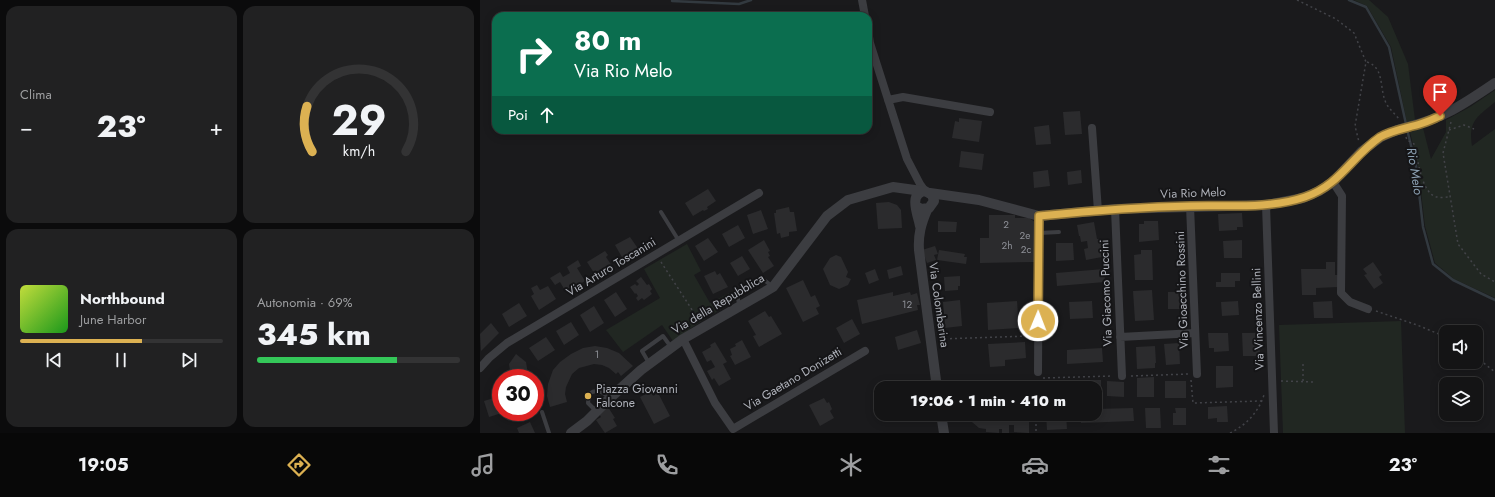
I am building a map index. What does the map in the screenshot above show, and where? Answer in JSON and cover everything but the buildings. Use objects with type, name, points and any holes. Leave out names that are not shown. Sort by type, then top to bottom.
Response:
[{"type":"street","points":[[862,0],[864,12]]},
{"type":"street","points":[[872,49],[907,160],[920,184],[934,201],[929,208],[921,209],[893,187]]},
{"type":"street","name":"Via Rio Melo","points":[[926,192],[979,200],[1039,216],[1115,209],[1266,204],[1303,198],[1319,192],[1333,182],[1362,151],[1381,137],[1402,128],[1420,124],[1455,110],[1495,83]]},
{"type":"street","points":[[888,100],[903,98],[990,112]]},
{"type":"street","points":[[1092,128],[1098,211]]},
{"type":"street","points":[[1333,182],[1342,196],[1341,293],[1350,302],[1368,309]]},
{"type":"street","name":"Via della Repubblica","points":[[571,433],[587,421],[610,398],[650,364],[683,338],[773,287],[828,216],[848,200],[893,187],[926,192]]},
{"type":"street","points":[[916,204],[915,197],[926,192]]},
{"type":"street","name":"Via Arturo Toscanini","points":[[480,368],[489,358],[507,343],[759,193]]},
{"type":"street","name":"Via Rio Melo","points":[[929,208],[958,197]]},
{"type":"street","name":"Via Colombarina","points":[[916,204],[920,226]]},
{"type":"street","name":"Via Vincenzo Bellini","points":[[1266,204],[1274,433]]},
{"type":"street","name":"Via Gioacchino Rossini","points":[[1190,206],[1195,333],[1194,374]]},
{"type":"street","name":"Via Colombarina","points":[[929,208],[920,226],[918,236],[936,381]]},
{"type":"street","name":"Via Giacomo Puccini","points":[[1115,209],[1122,376]]},
{"type":"street","points":[[1038,372],[1039,216]]},
{"type":"street","points":[[1120,338],[1195,333]]},
{"type":"street","name":"Via Gaetano Donizetti","points":[[683,338],[715,403],[733,429],[865,351]]},
{"type":"street","points":[[942,421],[944,433]]},
{"type":"lane","points":[[661,212],[679,241]]},
{"type":"lane","points":[[1039,233],[1060,232]]},
{"type":"lane","points":[[740,307],[736,293],[756,281],[763,279],[773,287]]},
{"type":"lane","points":[[650,364],[642,350],[663,336],[671,348]]},
{"type":"lane","points":[[596,411],[588,403],[588,396],[590,393],[597,390],[601,391],[610,398]]},
{"type":"lane","points":[[544,418],[549,433]]},
{"type":"path","points":[[1297,0],[1336,19],[1354,33],[1366,62],[1355,126],[1362,151]]},
{"type":"path","points":[[1366,62],[1373,64],[1378,69],[1386,104],[1402,128],[1407,140],[1414,144],[1423,183],[1429,193],[1437,197],[1450,197]]},
{"type":"path","points":[[1455,110],[1443,153],[1458,244],[1481,274],[1495,282]]},
{"type":"path","points":[[1449,130],[1464,125],[1474,129]]},
{"type":"path","points":[[657,254],[704,327]]},
{"type":"path","points":[[1368,309],[1417,325],[1439,334]]},
{"type":"path","points":[[930,339],[1038,336]]},
{"type":"path","points":[[1483,363],[1495,372]]},
{"type":"path","points":[[1303,364],[1303,381]]},
{"type":"path","points":[[1194,374],[1193,403],[1262,401]]},
{"type":"path","points":[[1036,421],[1036,433]]},
{"type":"shaded area","points":[[1354,0],[1369,0],[1388,17],[1408,64],[1415,120],[1407,123],[1391,47],[1367,6]]},
{"type":"shaded area","points":[[1495,90],[1495,102],[1475,120],[1471,131],[1471,138],[1472,146],[1495,129],[1495,298],[1454,279],[1435,263],[1425,226],[1418,166],[1410,132],[1423,128],[1431,159],[1446,132],[1446,120],[1470,107]]},
{"type":"shaded area","points":[[687,244],[701,271],[694,275],[710,303],[729,293],[734,301],[673,341],[662,325],[623,352],[606,330],[660,298],[644,269]]},
{"type":"shaded area","points":[[1401,321],[1405,433],[1283,433],[1279,325]]},
{"type":"waterway","points":[[672,1],[739,4],[751,0]]},
{"type":"waterway","name":"Rio Melo","points":[[1349,0],[1366,7],[1389,47],[1406,124]]},
{"type":"waterway","name":"Rio Melo","points":[[1407,129],[1416,166],[1423,227],[1433,264],[1453,280],[1495,300]]},
{"type":"place","name":"Piazza Giovanni Falcone","points":[[588,396]]},
{"type":"route","points":[[1038,321],[1039,216],[1115,209],[1266,204],[1303,198],[1319,192],[1333,182],[1362,151],[1381,137],[1397,130],[1420,124],[1440,116]]}]
